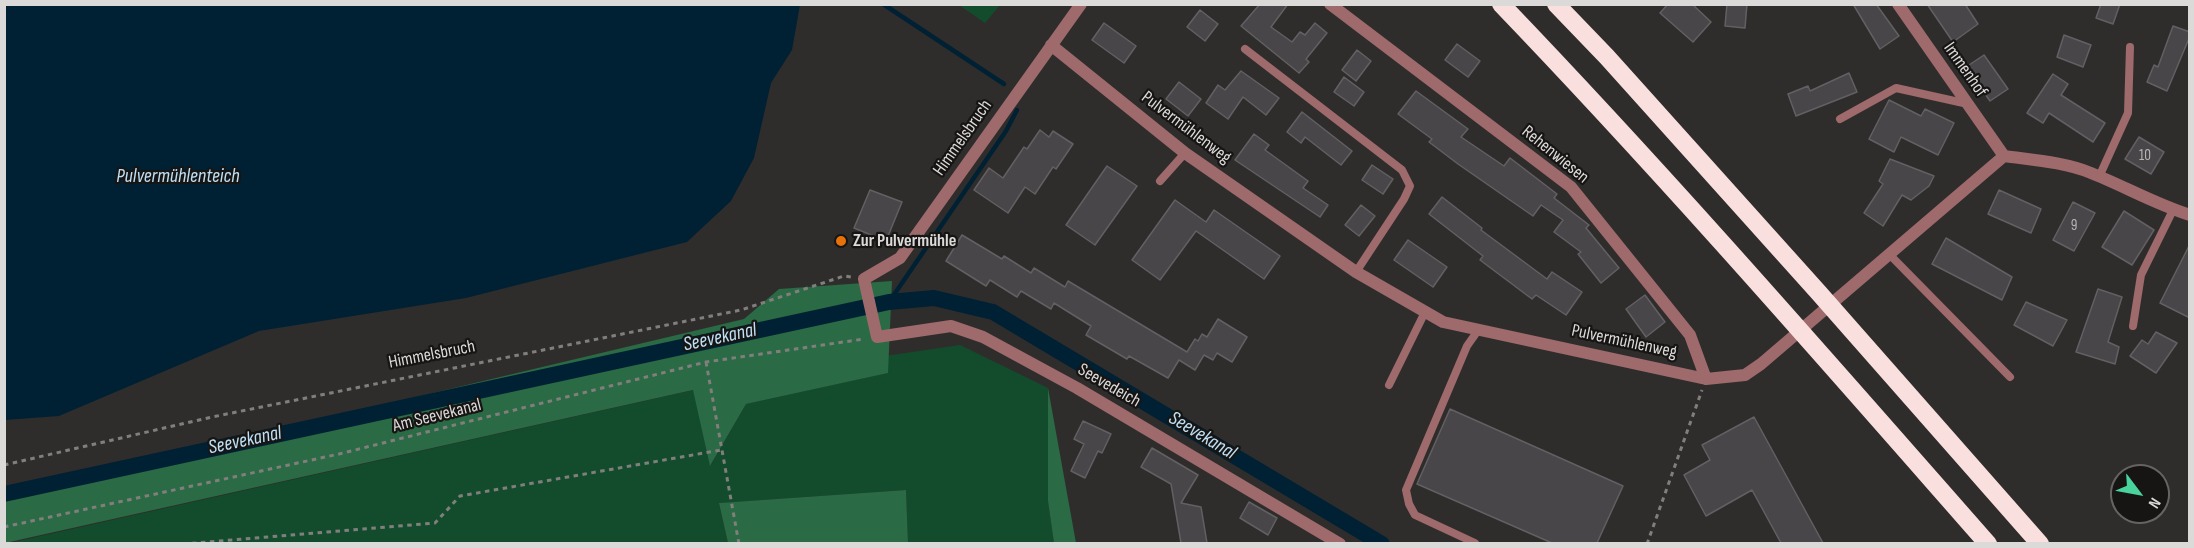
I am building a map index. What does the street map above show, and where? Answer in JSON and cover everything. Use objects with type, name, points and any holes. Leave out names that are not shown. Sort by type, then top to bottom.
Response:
[{"type":"highway","points":[[1501,4],[1574,80],[1791,320],[1988,543]]},
{"type":"highway","points":[[1556,4],[1819,293],[2040,543]]},
{"type":"street","name":"Himmelsbruch","points":[[865,283],[900,258],[1081,4]]},
{"type":"street","name":"Rehenwiesen","points":[[1330,4],[1571,187],[1690,335],[1706,379]]},
{"type":"street","name":"Immenhof","points":[[1898,4],[2004,156]]},
{"type":"street","name":"Pulvermühlenweg","points":[[1051,45],[1185,153],[1356,272],[1443,322],[1706,379],[1744,375],[1761,364],[2004,156]]},
{"type":"street","points":[[2004,156],[2090,172],[2173,210],[2190,215]]},
{"type":"street","points":[[865,283],[876,337]]},
{"type":"street","name":"Seevedeich","points":[[876,337],[951,326],[983,337],[1077,388],[1340,543]]},
{"type":"lane","points":[[2099,177],[2128,112],[2130,47]]},
{"type":"lane","points":[[1245,48],[1402,170],[1410,186],[1404,199],[1356,272]]},
{"type":"lane","points":[[1840,119],[1896,88],[1968,105]]},
{"type":"lane","points":[[1160,181],[1185,153]]},
{"type":"lane","points":[[2133,326],[2140,275],[2173,210]]},
{"type":"lane","points":[[1889,254],[2010,377]]},
{"type":"lane","points":[[1389,385],[1425,312]]},
{"type":"lane","points":[[1475,543],[1415,515],[1409,504],[1406,489],[1467,346],[1479,329]]},
{"type":"path","name":"Himmelsbruch","points":[[4,465],[212,417],[741,310],[844,276],[865,283]]},
{"type":"path","name":"Am Seevekanal","points":[[4,527],[339,454],[706,363],[876,337]]},
{"type":"path","points":[[706,363],[739,543]]},
{"type":"path","points":[[1647,543],[1706,379]]},
{"type":"path","points":[[183,543],[435,523],[460,496],[721,450]]},
{"type":"green space","points":[[959,5],[1000,5],[985,23]]},
{"type":"green space","points":[[892,281],[888,373],[746,404],[710,466],[693,390],[5,543],[4,495],[744,319],[779,289]]},
{"type":"green space","points":[[960,345],[1048,388],[1048,501],[1054,543],[908,543],[906,490],[719,503],[728,543],[5,544],[694,390],[711,465],[746,404],[887,373],[885,356]]},
{"type":"green space","points":[[1048,388],[1076,543],[1054,543],[1048,501]]},
{"type":"green space","points":[[906,490],[908,543],[728,543],[719,503]]},
{"type":"water","name":"Pulvermühlenteich","points":[[5,4],[800,5],[792,50],[771,83],[754,158],[731,201],[687,242],[466,298],[259,331],[59,416],[5,420]]},
{"type":"building","points":[[1260,4],[1288,4],[1271,27],[1292,42],[1300,32],[1305,35],[1315,23],[1327,33],[1306,59],[1309,62],[1299,73],[1241,26]]},
{"type":"building","points":[[1668,4],[1692,4],[1711,22],[1693,42],[1660,13]]},
{"type":"building","points":[[1727,4],[1747,4],[1745,28],[1725,26]]},
{"type":"building","points":[[1853,4],[1876,4],[1899,36],[1880,49]]},
{"type":"building","points":[[1927,4],[1965,4],[1978,24],[1953,42]]},
{"type":"building","points":[[2101,4],[2120,4],[2113,24],[2096,18]]},
{"type":"building","points":[[1200,10],[1218,24],[1205,41],[1187,27]]},
{"type":"building","points":[[1104,23],[1136,46],[1124,63],[1092,40]]},
{"type":"building","points":[[2173,26],[2190,32],[2190,36],[2167,91],[2147,82],[2154,65],[2158,67]]},
{"type":"building","points":[[2064,35],[2091,45],[2083,67],[2057,57]]},
{"type":"building","points":[[1457,44],[1480,61],[1468,77],[1445,60]]},
{"type":"building","points":[[1357,50],[1371,61],[1356,81],[1342,70]]},
{"type":"building","points":[[1984,55],[2008,89],[1990,101],[1966,67]]},
{"type":"building","points":[[1241,71],[1279,98],[1266,115],[1243,97],[1228,119],[1206,103],[1218,85],[1225,90]]},
{"type":"building","points":[[1849,73],[1857,92],[1796,116],[1788,94],[1808,86],[1810,91]]},
{"type":"building","points":[[2053,74],[2068,84],[2061,95],[2105,123],[2093,142],[2049,113],[2043,123],[2027,113]]},
{"type":"building","points":[[1344,77],[1364,92],[1354,106],[1334,92]]},
{"type":"building","points":[[1179,82],[1201,99],[1188,116],[1166,99]]},
{"type":"building","points":[[1416,91],[1468,129],[1461,137],[1504,166],[1510,158],[1557,194],[1554,198],[1589,225],[1586,228],[1619,268],[1601,283],[1578,254],[1581,252],[1554,232],[1563,220],[1541,205],[1533,216],[1429,142],[1432,139],[1398,114]]},
{"type":"building","points":[[1889,100],[1921,116],[1925,109],[1954,123],[1938,155],[1901,137],[1894,152],[1869,139]]},
{"type":"building","points":[[1302,112],[1352,151],[1341,165],[1305,137],[1301,143],[1287,132]]},
{"type":"building","points":[[1040,130],[1049,137],[1053,131],[1073,144],[1056,169],[1053,167],[1035,194],[1025,187],[1008,213],[974,190],[989,168],[1003,178],[1024,147],[1027,149]]},
{"type":"building","points":[[1254,134],[1269,145],[1265,150],[1308,181],[1303,188],[1328,205],[1320,217],[1235,160]]},
{"type":"building","points":[[2139,137],[2164,152],[2151,174],[2125,159]]},
{"type":"building","points":[[1890,159],[1934,176],[1929,186],[1911,200],[1902,195],[1883,226],[1864,213],[1883,184],[1879,181]]},
{"type":"building","points":[[1372,165],[1393,179],[1383,194],[1362,180]]},
{"type":"building","points":[[1107,166],[1137,186],[1095,245],[1066,225]]},
{"type":"building","points":[[870,190],[902,202],[886,241],[854,228]]},
{"type":"building","points":[[1999,190],[2041,209],[2031,233],[1988,214]]},
{"type":"building","points":[[1442,197],[1482,228],[1481,230],[1547,279],[1552,272],[1582,292],[1566,315],[1536,295],[1532,299],[1480,260],[1483,256],[1429,214]]},
{"type":"building","points":[[1175,200],[1206,222],[1214,210],[1280,256],[1264,279],[1196,231],[1160,280],[1132,260]]},
{"type":"building","points":[[2073,202],[2095,213],[2074,251],[2053,240]]},
{"type":"building","points":[[1361,205],[1375,216],[1359,236],[1345,225]]},
{"type":"building","points":[[2124,211],[2154,230],[2132,265],[2102,247]]},
{"type":"building","points":[[962,235],[1002,259],[1004,256],[1031,273],[1034,268],[1065,287],[1068,281],[1187,352],[1195,339],[1198,341],[1202,334],[1207,337],[1218,319],[1247,337],[1232,362],[1217,353],[1213,360],[1204,355],[1195,370],[1179,360],[1168,378],[1129,356],[1127,359],[1086,335],[1091,326],[1054,303],[1051,309],[1021,291],[1017,297],[990,280],[986,286],[946,261]]},
{"type":"building","points":[[1946,238],[2012,277],[2002,300],[1932,264]]},
{"type":"building","points":[[1408,240],[1447,267],[1433,287],[1394,260]]},
{"type":"building","points":[[2190,244],[2190,318],[2160,303]]},
{"type":"building","points":[[2098,289],[2122,297],[2108,342],[2119,347],[2115,364],[2076,352]]},
{"type":"building","points":[[1645,295],[1665,322],[1646,337],[1626,309]]},
{"type":"building","points":[[2026,302],[2067,320],[2053,346],[2014,325]]},
{"type":"building","points":[[2156,332],[2177,343],[2156,373],[2130,356],[2142,340],[2148,344]]},
{"type":"building","points":[[1450,409],[1623,486],[1597,543],[1552,543],[1417,484]]},
{"type":"building","points":[[1754,417],[1823,543],[1781,543],[1752,490],[1706,516],[1684,475],[1710,460],[1702,445]]},
{"type":"building","points":[[1083,421],[1111,434],[1102,453],[1098,451],[1085,478],[1071,471],[1084,444],[1074,439]]},
{"type":"building","points":[[1152,448],[1198,475],[1181,503],[1201,507],[1207,543],[1181,543],[1171,484],[1141,467]]},
{"type":"building","points":[[1249,502],[1277,518],[1268,535],[1240,518]]},
{"type":"waterway","points":[[883,4],[1004,84]]},
{"type":"waterway","points":[[889,302],[1006,131],[1017,110]]},
{"type":"waterway","name":"Seevekanal","points":[[4,494],[889,302],[934,298],[993,312],[1382,544]]},
{"type":"place","name":"Zur Pulvermühle","points":[[841,241]]}]
